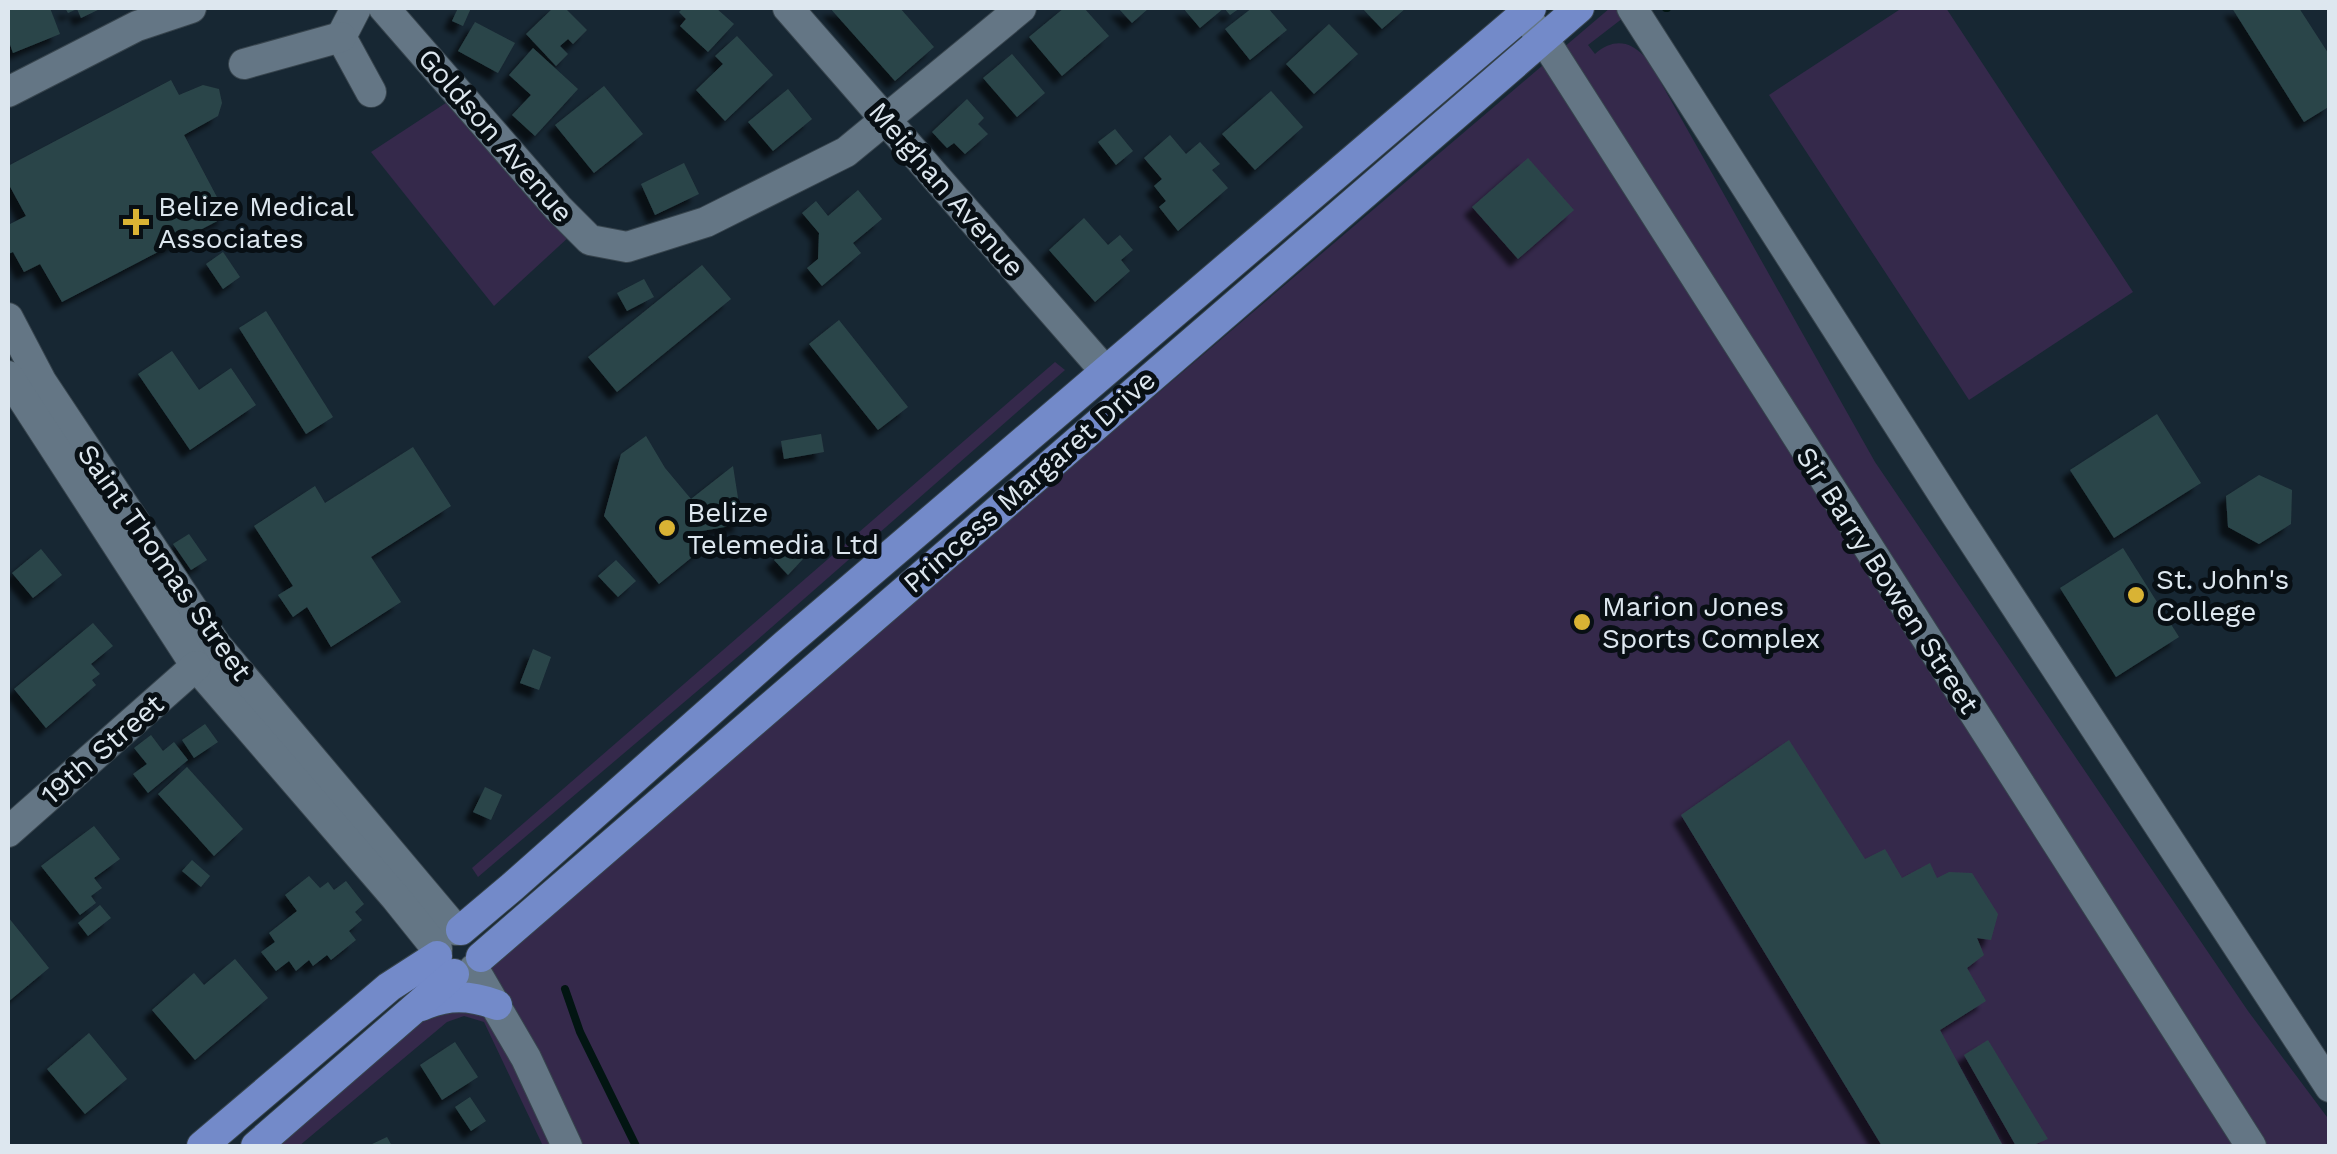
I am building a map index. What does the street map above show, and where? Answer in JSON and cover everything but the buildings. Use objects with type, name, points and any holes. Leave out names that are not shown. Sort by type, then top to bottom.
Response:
[{"type":"main road","name":"Princess Margaret Drive","points":[[202,1146],[389,986],[457,952],[1579,8]]},
{"type":"main road","name":"Princess Margaret Drive","points":[[256,1146],[418,1007],[457,952],[512,887],[784,646],[1527,11]]},
{"type":"main road","points":[[418,1007],[457,996],[497,1005]]},
{"type":"street","points":[[8,92],[137,26],[191,8]]},
{"type":"street","points":[[244,64],[341,37],[356,8]]},
{"type":"street","name":"Goldson Avenue","points":[[384,8],[590,240],[628,247],[706,222],[846,152],[1021,8]]},
{"type":"street","name":"Meighan Avenue","points":[[788,8],[1105,371]]},
{"type":"street","points":[[1632,8],[1966,530],[2330,1086]]},
{"type":"street","name":"Sir Barry Bowen Street","points":[[1527,11],[2251,1146]]},
{"type":"street","points":[[341,37],[371,92]]},
{"type":"street","name":"Saint Thomas Street","points":[[8,318],[141,557],[196,666],[396,898],[457,952]]},
{"type":"street","name":"Saint Thomas Street","points":[[8,376],[141,557],[217,646],[457,952]]},
{"type":"street","name":"19th Street","points":[[8,832],[196,666]]},
{"type":"street","points":[[457,952],[497,1005],[567,1146]]},
{"type":"shaded area","name":"Marion Jones Sports Complex","points":[[1610,8],[1636,8],[1588,45],[1595,54],[1616,43],[1625,44],[1649,62],[1875,462],[2248,1011],[2330,1121],[2329,1146],[543,1146],[484,1022],[464,1016],[447,1022],[299,1146],[274,1146]]},
{"type":"shaded area","points":[[1902,8],[1946,8],[2133,292],[1969,400],[1769,95]]},
{"type":"shaded area","points":[[461,93],[571,235],[494,306],[371,152]]},
{"type":"shaded area","points":[[1055,362],[1065,370],[748,648],[478,877],[472,868]]},
{"type":"waterway","points":[[565,989],[580,1032],[636,1146]]},
{"type":"place","name":"Belize Medical Associates","points":[[136,222]]},
{"type":"place","name":"Belize Telemedia Ltd","points":[[667,528]]},
{"type":"place","name":"St. John's College","points":[[2136,595]]},
{"type":"place","name":"Marion Jones Sports Complex","points":[[1582,622]]}]
